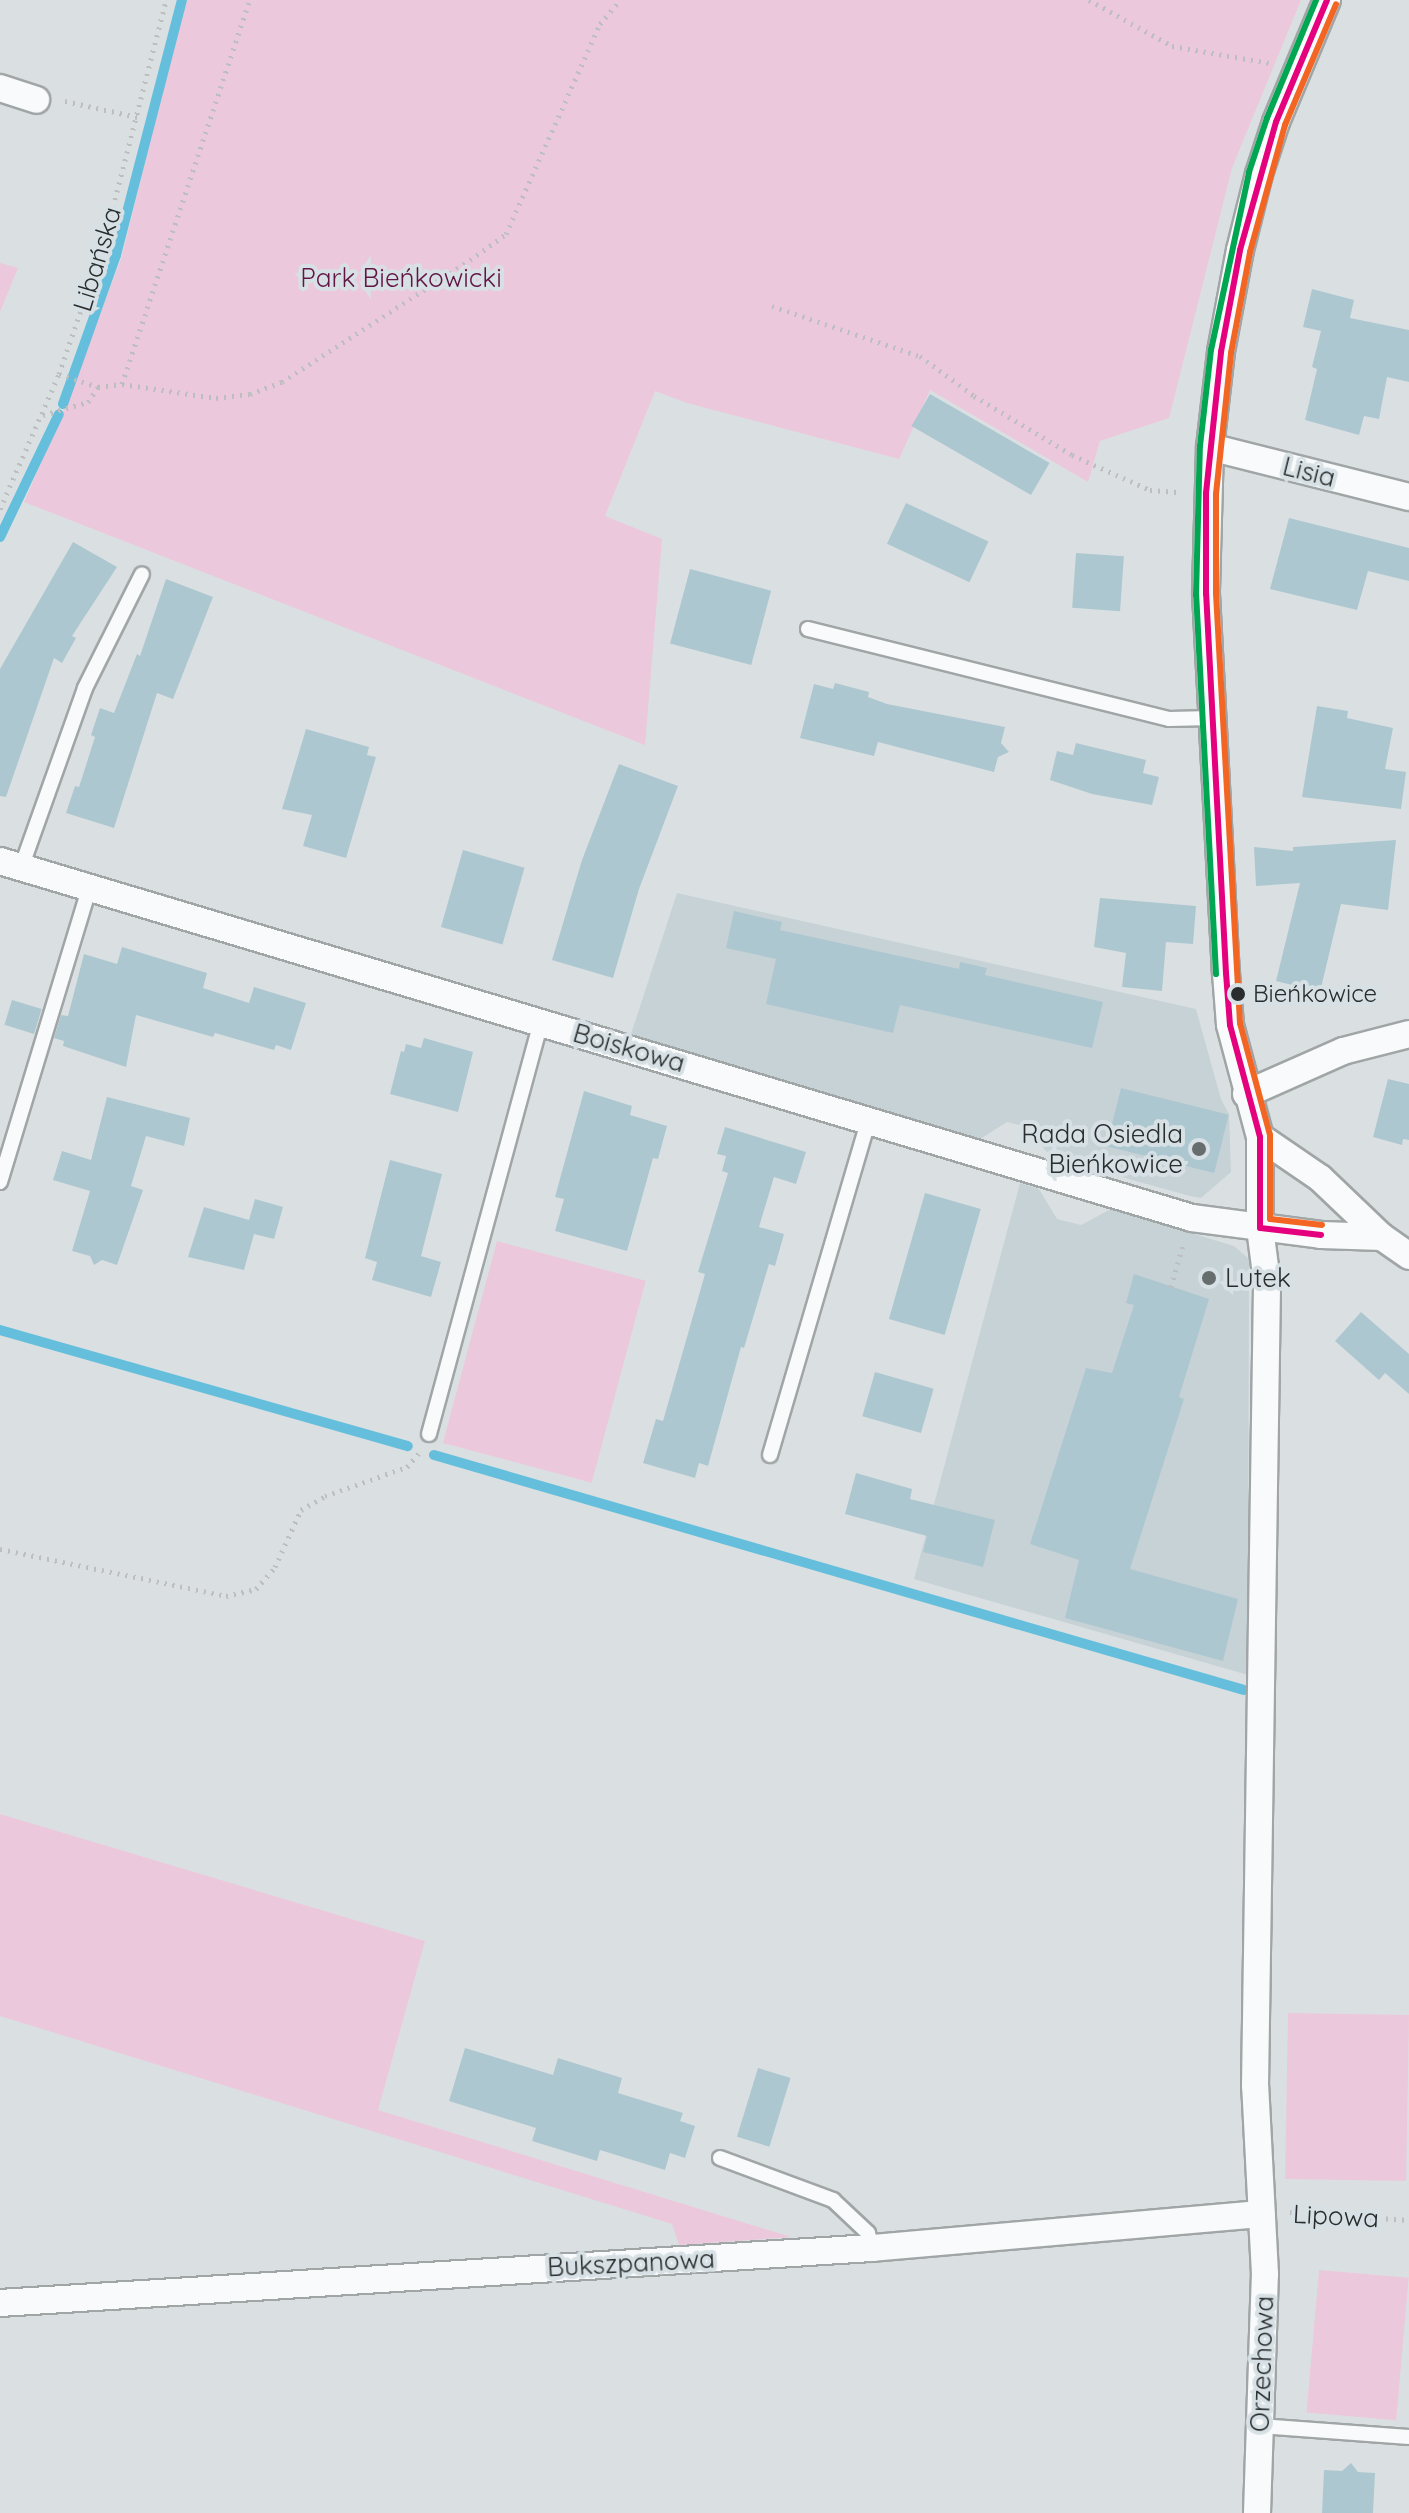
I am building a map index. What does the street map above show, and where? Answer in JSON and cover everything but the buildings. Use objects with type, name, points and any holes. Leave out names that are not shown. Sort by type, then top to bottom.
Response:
[{"type":"street","name":"Orzechowa","points":[[1257,2513],[1265,2274],[1255,2086],[1267,1282],[1260,1228],[1260,1137],[1246,1094],[1229,1012],[1212,718],[1206,493],[1221,352],[1240,250],[1259,174],[1295,75],[1327,0]]},
{"type":"street","points":[[0,88],[36,100]]},
{"type":"street","name":"Lisia","points":[[1210,447],[1409,497]]},
{"type":"street","name":"Boiskowa","points":[[10,864],[1192,1218],[1260,1228],[1382,1237]]},
{"type":"street","points":[[1246,1094],[1343,1051],[1409,1034]]},
{"type":"street","points":[[1260,1137],[1320,1178],[1382,1237],[1409,1256]]},
{"type":"street","name":"Bukszpanowa","points":[[0,2303],[872,2248],[1262,2214]]},
{"type":"lane","points":[[10,864],[85,688],[142,574]]},
{"type":"lane","points":[[808,629],[1169,719],[1212,718]]},
{"type":"lane","points":[[0,1182],[89,889]]},
{"type":"lane","points":[[429,1434],[541,1022]]},
{"type":"lane","points":[[770,1455],[869,1119]]},
{"type":"lane","points":[[720,2158],[833,2200],[868,2233],[872,2248]]},
{"type":"lane","points":[[1260,2426],[1409,2437]]},
{"type":"path","name":"Libańska","points":[[0,509],[59,374],[103,246],[166,0]]},
{"type":"path","points":[[122,384],[250,0]]},
{"type":"path","points":[[59,374],[96,386],[122,384],[216,398],[250,394],[282,382],[506,234],[600,24],[620,0]]},
{"type":"path","points":[[1089,0],[1172,46],[1271,64],[1295,75]]},
{"type":"path","points":[[36,100],[88,103],[137,117]]},
{"type":"path","points":[[772,306],[920,356],[974,396],[1072,455],[1150,490],[1206,493]]},
{"type":"path","points":[[42,416],[88,402],[96,386]]},
{"type":"path","points":[[1171,1287],[1192,1218]]},
{"type":"path","points":[[0,1549],[226,1596],[256,1589],[275,1567],[301,1510],[325,1496],[407,1467],[416,1458],[429,1434]]},
{"type":"path","name":"Lipowa","points":[[1262,2214],[1292,2212],[1409,2220]]},
{"type":"shaded area","points":[[677,893],[1196,1009],[1221,1099],[1229,1114],[1231,1172],[1201,1198],[1190,1196],[1056,1159],[1044,1149],[1032,1128],[1007,1122],[977,1141],[631,1034]]},
{"type":"shaded area","points":[[1020,1183],[1039,1189],[1057,1219],[1081,1225],[1111,1209],[1234,1246],[1249,1259],[1248,1675],[914,1579]]},
{"type":"green space","name":"Park Bieńkowicki","points":[[186,0],[1301,0],[1232,168],[1169,418],[1100,441],[1088,482],[930,390],[899,459],[687,403],[655,391],[605,516],[662,539],[645,745],[24,502],[61,418],[121,259]]},
{"type":"green space","points":[[0,263],[18,268],[0,312]]},
{"type":"green space","points":[[497,1241],[646,1281],[592,1483],[443,1443]]},
{"type":"green space","points":[[0,1814],[425,1941],[378,2110],[791,2237],[679,2245],[672,2224],[0,2016]]},
{"type":"green space","points":[[1288,2013],[1409,2015],[1406,2181],[1285,2179]]},
{"type":"green space","points":[[1319,2270],[1409,2278],[1396,2420],[1307,2412]]},
{"type":"waterway","points":[[63,404],[116,255],[182,0]]},
{"type":"waterway","points":[[0,537],[59,414]]},
{"type":"waterway","points":[[0,1330],[408,1446]]},
{"type":"waterway","points":[[434,1455],[1244,1690]]},
{"type":"transit line","points":[[1216,974],[1196,595],[1200,446],[1211,350],[1249,172],[1267,118],[1316,0]]},
{"type":"transit line","points":[[1321,1235],[1260,1228],[1260,1137],[1230,1025],[1226,973],[1206,594],[1206,493],[1221,352],[1240,250],[1276,122],[1327,0]]},
{"type":"transit line","points":[[1322,1225],[1270,1219],[1270,1135],[1240,1023],[1216,594],[1216,494],[1231,353],[1250,252],[1285,125],[1336,4]]},
{"type":"place","name":"Bieńkowice","points":[[1238,994]]},
{"type":"place","name":"Rada Osiedla Bieńkowice","points":[[1199,1149]]},
{"type":"place","name":"Lutek","points":[[1209,1278]]}]
